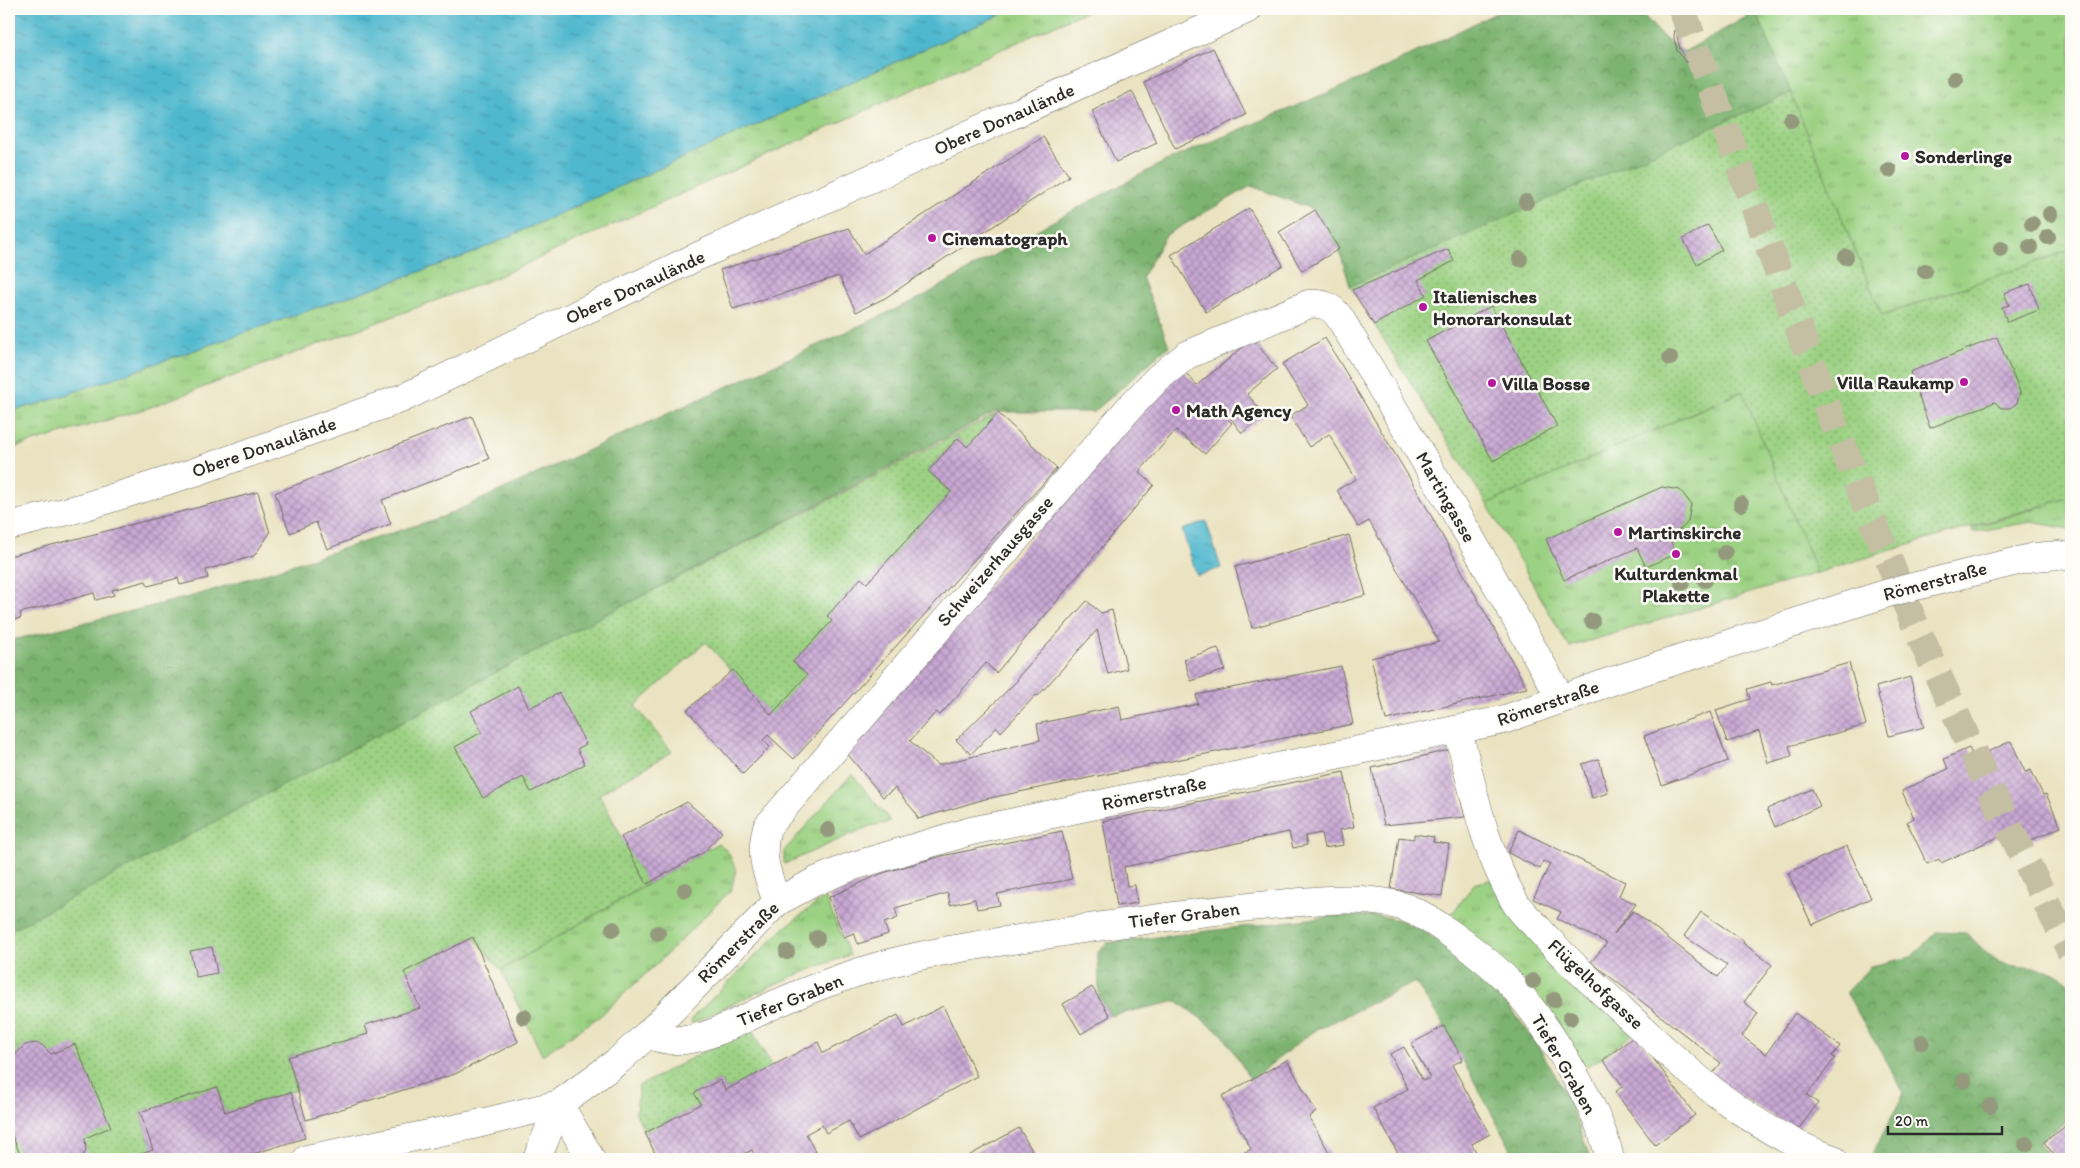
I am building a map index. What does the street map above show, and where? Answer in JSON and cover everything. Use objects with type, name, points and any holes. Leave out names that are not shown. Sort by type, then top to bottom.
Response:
[{"type":"street","name":"Obere Donaulände","points":[[9,526],[80,508],[195,472],[403,398],[692,259],[1248,9]]},
{"type":"street","name":"Martingasse","points":[[1322,303],[1332,308],[1345,326],[1470,537],[1561,699]]},
{"type":"street","name":"Schweizerhausgasse","points":[[777,902],[764,864],[763,843],[767,827],[997,558],[1131,406],[1158,378],[1186,355],[1309,304],[1322,303]]},
{"type":"street","name":"Römerstraße","points":[[307,1159],[473,1125],[559,1104],[618,1061],[648,1034],[777,902],[816,881],[850,867],[971,831],[1458,730],[1518,715],[1612,681],[1888,593],[2034,557],[2059,555],[2071,557]]},
{"type":"street","name":"Flügelhofgasse","points":[[1458,730],[1491,852],[1500,877],[1516,905],[1562,954],[1676,1060],[1744,1113],[1793,1142],[1833,1159]]},
{"type":"street","name":"Tiefer Graben","points":[[648,1034],[662,1041],[682,1040],[710,1034],[779,1002],[862,971],[953,950],[1130,922],[1290,903],[1335,900],[1394,904],[1433,922],[1475,950],[1528,1003],[1590,1104],[1610,1159]]},
{"type":"street","points":[[538,1159],[559,1104]]},
{"type":"street","points":[[559,1104],[591,1159]]},
{"type":"green space","points":[[1013,9],[1091,9],[488,281],[145,409],[9,449],[9,411],[42,403],[468,255]]},
{"type":"green space","points":[[1504,9],[1638,9],[1665,39],[1684,52],[1755,12],[1754,9],[1766,9],[1756,12],[1791,93],[1350,286],[1339,249],[1315,210],[1251,186],[1166,235],[1142,277],[1169,346],[1094,412],[995,412],[576,630],[9,931],[9,641],[197,595],[445,516],[922,297],[1044,226],[1168,160],[1372,74]]},
{"type":"green space","points":[[1765,9],[2071,9],[2071,250],[1882,316],[1756,12]]},
{"type":"green space","points":[[1791,93],[1882,316],[2071,250],[2071,497],[1817,573],[1742,391],[1487,504],[1350,286]]},
{"type":"green space","points":[[1743,391],[1817,573],[1569,647],[1487,504]]},
{"type":"green space","points":[[998,413],[967,447],[957,438],[928,471],[951,492],[867,583],[861,578],[827,616],[832,621],[793,662],[807,675],[771,715],[706,642],[635,706],[672,752],[599,794],[647,884],[501,970],[473,937],[404,972],[420,1008],[366,1025],[367,1034],[288,1057],[297,1090],[225,1112],[217,1087],[140,1112],[153,1150],[134,1157],[134,1159],[9,1159],[9,931],[576,630]]},
{"type":"green space","points":[[2071,497],[2071,529],[2031,522],[1973,532],[1972,528]]},
{"type":"green space","points":[[852,774],[891,822],[870,826],[784,864],[784,851]]},
{"type":"green space","points":[[718,843],[728,852],[736,870],[731,890],[664,957],[600,1016],[542,1055],[501,970]]},
{"type":"green space","points":[[1494,879],[1634,1033],[1602,1058],[1582,1069],[1449,918],[1474,884]]},
{"type":"green space","points":[[825,897],[850,955],[790,978],[691,1023],[691,1019],[784,928]]},
{"type":"green space","points":[[1335,916],[1381,916],[1402,921],[1414,926],[1442,944],[1468,964],[1492,987],[1533,1039],[1566,1097],[1590,1159],[1497,1159],[1512,1151],[1444,1026],[1415,982],[1312,1032],[1251,1080],[1223,1035],[1177,1001],[1110,1016],[1099,996],[1098,951],[1107,943]]},
{"type":"green space","points":[[1936,932],[1966,933],[1999,962],[2055,973],[2071,987],[2071,1119],[2038,1142],[2052,1159],[1870,1159],[1904,1093],[1846,992],[1871,966],[1911,957]]},
{"type":"green space","points":[[750,1027],[772,1067],[726,1090],[720,1080],[695,1093],[701,1104],[645,1133],[636,1113],[639,1086]]},
{"type":"water","points":[[9,9],[1013,9],[468,255],[42,403],[9,411]]},
{"type":"water","points":[[1206,521],[1221,568],[1197,576],[1182,530]]},
{"type":"building","points":[[1684,9],[1688,9],[1678,25],[1677,37],[1680,49],[1688,61],[1686,63],[1677,50],[1674,38],[1675,25]]},
{"type":"building","points":[[1213,48],[1246,115],[1175,149],[1143,82]]},
{"type":"building","points":[[1132,91],[1157,143],[1116,162],[1092,111]]},
{"type":"building","points":[[1043,137],[1069,176],[885,298],[856,312],[839,276],[733,309],[720,270],[849,228],[864,254]]},
{"type":"building","points":[[1249,208],[1283,265],[1206,312],[1171,255]]},
{"type":"building","points":[[1315,210],[1339,249],[1302,271],[1279,232]]},
{"type":"building","points":[[1708,225],[1722,250],[1697,264],[1683,239]]},
{"type":"building","points":[[1448,249],[1454,261],[1418,280],[1426,295],[1374,325],[1352,290]]},
{"type":"building","points":[[2030,284],[2039,310],[2007,322],[2002,307],[2009,305],[2004,293]]},
{"type":"building","name":"Villa Bosse","points":[[1491,306],[1557,426],[1493,461],[1426,341]]},
{"type":"building","name":"Villa Raukamp","points":[[1997,337],[2020,392],[2017,403],[2010,408],[2001,408],[1995,402],[1930,428],[1910,372]]},
{"type":"building","points":[[1325,338],[1418,492],[1527,688],[1386,720],[1371,658],[1439,642],[1369,521],[1358,527],[1337,490],[1356,479],[1329,434],[1309,447],[1290,416],[1308,405],[1282,364]]},
{"type":"building","points":[[1253,339],[1277,369],[1247,394],[1265,415],[1242,433],[1225,411],[1222,414],[1232,423],[1205,454],[1176,430],[1139,472],[1154,485],[996,673],[986,663],[940,715],[936,712],[910,741],[938,765],[1040,740],[1037,724],[1119,706],[1122,720],[1198,704],[1196,695],[1341,666],[1353,724],[985,799],[918,819],[915,812],[895,788],[883,797],[845,751],[1180,367],[1197,385]]},
{"type":"building","points":[[998,413],[1057,468],[794,759],[768,735],[763,740],[770,747],[743,774],[687,710],[733,670],[771,715],[807,675],[793,662],[832,621],[827,616],[861,578],[867,583],[951,492],[928,471],[958,438],[967,447]]},
{"type":"building","points":[[472,416],[489,459],[382,500],[391,524],[327,549],[316,522],[290,533],[275,493]]},
{"type":"building","name":"Martinskirche","points":[[1662,487],[1680,490],[1691,504],[1688,522],[1681,529],[1668,535],[1676,554],[1646,567],[1637,548],[1564,580],[1546,539]]},
{"type":"building","points":[[258,492],[270,533],[254,556],[206,570],[208,578],[180,585],[178,578],[148,586],[146,581],[112,590],[114,595],[96,600],[94,593],[20,613],[21,618],[9,621],[9,556]]},
{"type":"building","points":[[1349,535],[1366,595],[1252,628],[1235,567]]},
{"type":"building","points":[[1087,601],[1101,613],[1112,610],[1127,669],[1108,674],[1097,630],[1038,696],[1036,695],[1001,732],[997,727],[971,754],[956,740],[1018,680],[1017,678]]},
{"type":"building","points":[[1218,648],[1225,670],[1191,681],[1184,659]]},
{"type":"building","points":[[1849,663],[1866,725],[1789,746],[1792,756],[1768,763],[1759,731],[1727,742],[1716,710],[1750,699],[1747,689],[1771,682],[1772,685]]},
{"type":"building","points":[[1910,677],[1924,727],[1889,736],[1876,687]]},
{"type":"building","points":[[518,686],[529,708],[559,693],[586,744],[577,749],[585,764],[531,792],[523,777],[483,798],[455,747],[482,732],[471,711]]},
{"type":"building","points":[[1710,712],[1728,761],[1662,785],[1644,736]]},
{"type":"building","points":[[2011,741],[2025,772],[2031,770],[2043,795],[2046,794],[2061,827],[2025,843],[2018,828],[1941,863],[1939,859],[1927,864],[1907,822],[1914,818],[1902,791],[1948,769],[1944,759],[1969,748],[1974,758]]},
{"type":"building","points":[[1449,750],[1465,817],[1384,825],[1372,768]]},
{"type":"building","points":[[1599,759],[1608,793],[1592,798],[1582,764]]},
{"type":"building","points":[[1344,772],[1354,827],[1340,830],[1343,845],[1324,848],[1321,833],[1305,836],[1307,845],[1293,848],[1289,832],[1124,867],[1127,886],[1135,885],[1137,903],[1117,906],[1103,821]]},
{"type":"building","points":[[1812,789],[1820,806],[1775,827],[1767,809]]},
{"type":"building","points":[[687,802],[722,832],[703,853],[647,884],[621,837]]},
{"type":"building","points":[[1519,830],[1625,882],[1619,896],[1636,904],[1614,934],[1633,911],[1718,977],[1727,965],[1684,936],[1701,912],[1744,941],[1743,943],[1772,965],[1744,1002],[1758,1013],[1742,1036],[1766,1054],[1795,1013],[1840,1046],[1832,1056],[1835,1058],[1807,1095],[1818,1103],[1797,1131],[1710,1077],[1721,1063],[1591,962],[1607,943],[1557,919],[1561,912],[1533,899],[1550,864],[1543,861],[1540,869],[1508,853]]},
{"type":"building","points":[[1062,831],[1072,879],[997,894],[1000,905],[977,909],[975,899],[950,905],[948,893],[895,908],[898,918],[884,923],[888,934],[858,944],[854,933],[844,937],[829,897],[883,873],[942,856]]},
{"type":"building","points":[[1414,834],[1434,837],[1433,842],[1449,844],[1442,896],[1391,889],[1399,837],[1414,839]]},
{"type":"building","points":[[1847,846],[1871,898],[1812,925],[1788,873]]},
{"type":"building","points":[[473,937],[518,1042],[455,1074],[306,1120],[288,1057],[368,1034],[365,1025],[420,1008],[404,972]]},
{"type":"building","points":[[212,947],[217,973],[196,977],[190,951]]},
{"type":"building","points":[[1092,987],[1110,1016],[1081,1034],[1063,1004]]},
{"type":"building","points":[[943,1006],[977,1076],[859,1140],[849,1121],[826,1133],[822,1125],[806,1134],[819,1159],[756,1159],[752,1150],[734,1159],[658,1159],[645,1133],[701,1104],[694,1093],[720,1080],[726,1090],[818,1042],[823,1053],[898,1015],[904,1027]]},
{"type":"building","points":[[1444,1026],[1463,1060],[1452,1065],[1490,1134],[1472,1144],[1476,1152],[1463,1159],[1401,1159],[1373,1108],[1408,1089],[1390,1054],[1404,1047],[1423,1081],[1430,1078],[1411,1044]]},
{"type":"building","points":[[1636,1035],[1695,1115],[1655,1145],[1615,1092],[1623,1086],[1603,1060]]},
{"type":"building","points":[[35,1043],[42,1045],[51,1054],[75,1044],[111,1127],[85,1138],[86,1151],[81,1159],[51,1159],[49,1154],[36,1159],[22,1159],[9,1128],[9,1073],[15,1070],[13,1057],[25,1045]]},
{"type":"building","points":[[1287,1060],[1316,1112],[1309,1117],[1333,1159],[1233,1159],[1251,1149],[1222,1096]]},
{"type":"building","points":[[217,1087],[225,1112],[291,1092],[305,1138],[240,1158],[238,1153],[219,1159],[134,1159],[133,1157],[153,1150],[140,1112]]},
{"type":"building","points":[[2071,1122],[2071,1159],[2057,1159],[2044,1142]]},
{"type":"building","points":[[1019,1128],[1037,1159],[963,1159]]},
{"type":"tunnel","points":[[1682,9],[1836,430],[1915,625],[1989,787],[2071,952]]},
{"type":"place","name":"Sonderlinge","points":[[1905,156]]},
{"type":"place","name":"Cinematograph","points":[[932,238]]},
{"type":"place","name":"Italienisches Honorarkonsulat","points":[[1423,307]]},
{"type":"place","name":"Villa Raukamp","points":[[1964,382]]},
{"type":"place","name":"Villa Bosse","points":[[1492,383]]},
{"type":"place","name":"Math Agency","points":[[1176,410]]},
{"type":"place","name":"Martinskirche","points":[[1618,532]]},
{"type":"place","name":"Kulturdenkmal Plakette","points":[[1676,554]]}]
